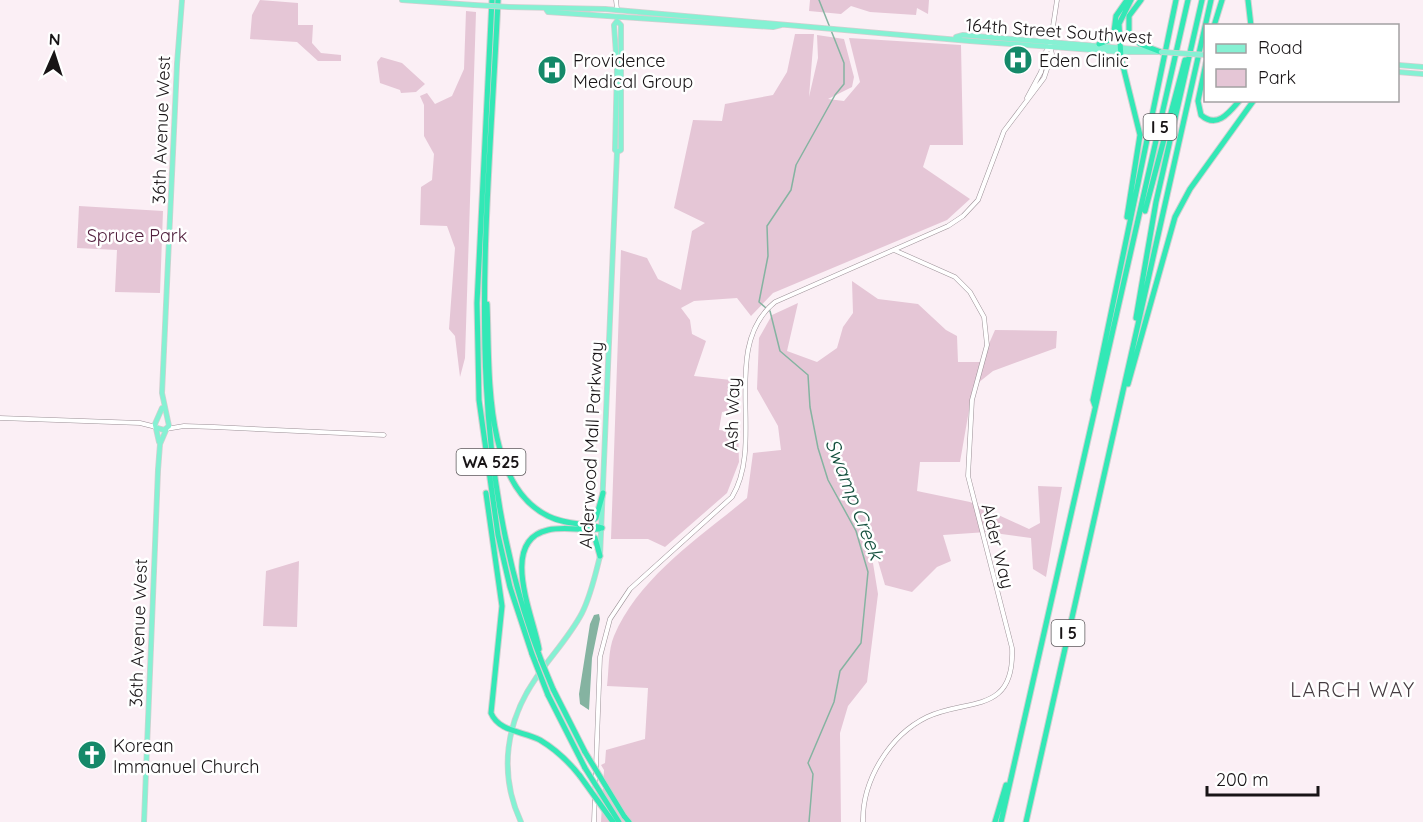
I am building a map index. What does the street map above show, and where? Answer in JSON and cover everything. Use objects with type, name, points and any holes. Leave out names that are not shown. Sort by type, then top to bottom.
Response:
[{"type":"highway","name":"WA 525","points":[[492,0],[477,303],[478,380],[483,439],[498,535],[510,587],[532,654],[548,695],[585,768],[619,822]]},
{"type":"highway","name":"WA 525","points":[[498,0],[483,360],[492,469],[515,581],[537,643]]},
{"type":"highway","points":[[1099,44],[1113,39],[1116,16],[1129,0]]},
{"type":"highway","points":[[1095,407],[1093,400],[1140,144],[1139,126],[1120,49],[1120,17],[1129,0]]},
{"type":"highway","points":[[1141,0],[1129,16],[1128,32],[1140,44],[1161,52]]},
{"type":"highway","points":[[1116,281],[1176,0]]},
{"type":"highway","name":"I 5","points":[[1001,822],[1188,0]]},
{"type":"highway","points":[[1132,254],[1168,130],[1200,0]]},
{"type":"highway","points":[[1132,353],[1141,280],[1156,202],[1200,0]]},
{"type":"highway","name":"I 5","points":[[1206,24],[1211,0]]},
{"type":"highway","points":[[1215,24],[1222,0]]},
{"type":"highway","points":[[1248,0],[1251,24]]},
{"type":"highway","name":"I 5","points":[[1026,822],[1204,31]]},
{"type":"highway","points":[[1204,72],[1198,101],[1201,115],[1210,120],[1221,119],[1238,102]]},
{"type":"highway","points":[[1111,443],[1175,218],[1190,189],[1253,102]]},
{"type":"highway","points":[[486,275],[491,386],[496,426],[507,471],[520,494],[537,510],[558,520],[584,527],[594,535],[600,556]]},
{"type":"highway","points":[[483,439],[480,445],[502,606],[491,712],[500,725],[541,740],[561,756],[580,776],[613,822]]},
{"type":"highway","points":[[584,527],[596,518],[603,493]]},
{"type":"highway","points":[[602,528],[547,530],[533,537],[523,550],[522,573],[541,660],[553,689],[585,752],[628,822]]},
{"type":"highway","points":[[995,822],[1017,748]]},
{"type":"main road","name":"36th Avenue West","points":[[144,822],[160,444],[156,428],[162,405],[177,64],[182,0]]},
{"type":"main road","name":"164th Street Southwest","points":[[402,0],[546,9],[548,12],[617,19],[773,27],[784,24]]},
{"type":"main road","name":"164th Street Southwest","points":[[546,9],[548,6],[617,9],[814,27],[1204,55]]},
{"type":"main road","name":"Alderwood Mall Parkway","points":[[520,822],[512,801],[507,772],[511,729],[526,693],[582,613],[600,556],[617,152],[621,150],[621,25],[617,19],[617,9]]},
{"type":"main road","name":"164th Street Southwest","points":[[1050,43],[1099,44],[1120,49]]},
{"type":"main road","points":[[1399,65],[1423,67]]},
{"type":"main road","points":[[1399,72],[1423,74]]},
{"type":"main road","name":"36th Avenue West","points":[[160,444],[167,420],[162,405]]},
{"type":"main road","points":[[158,419],[167,420]]},
{"type":"main road","points":[[156,428],[166,429]]},
{"type":"street","points":[[616,0],[617,9]]},
{"type":"street","name":"Ash Way","points":[[594,822],[600,657],[607,627],[614,610],[630,590],[732,497],[740,485],[744,472],[749,348],[753,328],[767,309],[948,226],[973,207],[985,187],[1004,130],[1027,98],[1041,72],[1045,53],[1050,43],[1057,0]]},
{"type":"street","name":"Alder Way","points":[[863,822],[866,801],[876,772],[897,738],[929,716],[977,705],[993,698],[1008,678],[1012,663],[1012,648],[968,476],[972,400],[987,345],[984,316],[970,292],[955,276],[893,250]]},
{"type":"street","points":[[0,418],[140,423],[158,419]]},
{"type":"street","points":[[167,420],[184,426]]},
{"type":"street","points":[[140,423],[156,428]]},
{"type":"street","points":[[166,429],[184,426],[384,435]]},
{"type":"green space","points":[[260,0],[298,3],[298,25],[313,25],[312,43],[321,53],[341,55],[341,61],[318,61],[297,42],[250,39],[252,15]]},
{"type":"green space","points":[[810,0],[929,0],[928,14],[917,8],[916,15],[870,12],[851,6],[841,14],[809,11]]},
{"type":"green space","points":[[466,11],[476,12],[465,358],[460,377],[455,336],[449,329],[455,248],[447,226],[420,225],[421,187],[432,180],[434,154],[424,136],[424,105],[420,96],[427,93],[435,104],[452,96],[464,69]]},
{"type":"green space","points":[[795,34],[814,34],[809,97],[818,58],[817,35],[844,39],[854,77],[852,87],[828,99],[844,101],[860,82],[849,38],[961,45],[963,145],[930,145],[923,167],[970,199],[947,220],[773,293],[751,316],[737,298],[694,301],[681,308],[690,320],[692,334],[706,341],[694,376],[740,381],[739,409],[722,412],[719,430],[738,432],[739,462],[727,493],[665,547],[648,539],[611,539],[621,250],[647,258],[658,279],[681,290],[692,231],[705,223],[674,208],[693,120],[722,121],[725,104],[773,95],[787,72]]},
{"type":"green space","points":[[381,57],[402,63],[425,84],[416,92],[401,93],[400,90],[380,83],[377,62]]},
{"type":"green space","name":"Spruce Park","points":[[79,206],[163,211],[160,293],[115,292],[117,250],[77,248]]},
{"type":"green space","name":"Swamp Creek","points":[[852,281],[878,299],[918,304],[946,330],[957,336],[958,362],[981,362],[995,330],[1057,331],[1056,348],[993,371],[973,387],[960,462],[920,462],[917,491],[970,502],[1029,529],[1040,523],[1038,486],[1062,487],[1046,577],[1033,569],[1031,538],[987,532],[943,535],[951,561],[937,567],[912,592],[885,585],[866,520],[878,594],[867,682],[848,706],[840,733],[841,822],[601,822],[604,770],[601,765],[605,763],[606,750],[645,739],[648,688],[607,686],[614,636],[625,615],[654,577],[690,544],[747,498],[753,453],[781,450],[778,426],[757,389],[759,338],[772,315],[798,303],[787,351],[817,362],[837,348],[843,327],[853,313]]},
{"type":"green space","points":[[299,561],[297,627],[263,626],[266,571]]},
{"type":"shaded area","points":[[599,614],[592,658],[589,710],[580,704],[579,694],[590,624],[594,615]]},
{"type":"waterway","name":"Swamp Creek","points":[[766,308],[759,302],[768,256],[767,226],[791,190],[796,165],[835,95],[844,84],[844,63],[819,0]]},
{"type":"waterway","name":"Swamp Creek","points":[[770,311],[780,351],[808,375],[810,407],[818,448],[828,480],[856,531],[868,572],[861,643],[840,671],[834,702],[808,763],[813,774],[809,822]]},
{"type":"place","name":"Eden Clinic","points":[[1018,60]]},
{"type":"place","name":"Providence Medical Group","points":[[552,70]]},
{"type":"place","name":"Korean Immanuel Church","points":[[92,755]]},
{"type":"district","name":"LARCH WAY","points":[[1353,689]]}]
